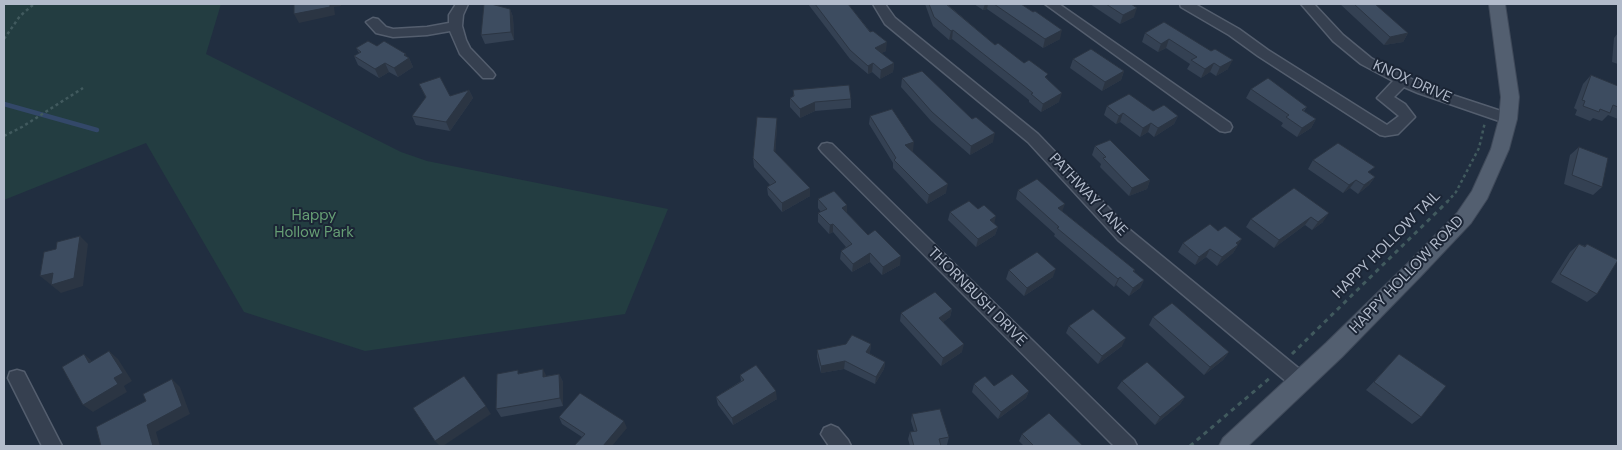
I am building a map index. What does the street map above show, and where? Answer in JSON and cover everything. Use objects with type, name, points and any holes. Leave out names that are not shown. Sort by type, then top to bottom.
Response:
[{"type":"main road","name":"HAPPY HOLLOW ROAD","points":[[1231,446],[1301,382],[1464,218],[1490,174],[1500,149],[1508,119],[1510,97],[1498,4]]},
{"type":"street","points":[[462,4],[456,15],[455,26],[465,51],[488,75]]},
{"type":"street","name":"PATHWAY LANE","points":[[879,4],[890,21],[1033,138],[1124,235],[1301,382]]},
{"type":"street","points":[[1051,4],[1225,127]]},
{"type":"street","points":[[1186,4],[1234,32],[1270,58],[1385,131],[1392,130],[1408,117],[1400,108],[1384,98],[1402,81]]},
{"type":"street","name":"KNOX DRIVE","points":[[1307,4],[1326,26],[1366,61],[1402,81],[1423,90],[1508,119]]},
{"type":"street","points":[[373,22],[381,30],[393,32],[427,31],[455,26]]},
{"type":"street","name":"THORNBUSH DRIVE","points":[[827,148],[1128,446]]},
{"type":"street","points":[[17,378],[52,446]]},
{"type":"path","points":[[4,39],[20,16],[34,4]]},
{"type":"path","points":[[4,136],[22,127],[83,88]]},
{"type":"path","name":"HAPPY HOLLOW TAIL","points":[[1190,446],[1282,366],[1441,210],[1456,192],[1479,148],[1487,112]]},
{"type":"green space","name":"Happy Hollow Park","points":[[4,4],[221,4],[206,54],[401,152],[427,161],[668,209],[625,314],[365,351],[244,312],[146,143],[4,200]]},
{"type":"building","points":[[294,4],[330,4],[330,7],[294,14]]},
{"type":"building","points":[[484,4],[510,9],[511,32],[481,35]]},
{"type":"building","points":[[815,4],[848,4],[870,32],[873,31],[887,42],[875,48],[894,63],[881,70],[873,63],[868,66],[850,50]]},
{"type":"building","points":[[929,4],[946,4],[995,45],[998,43],[1024,63],[1029,60],[1048,74],[1045,77],[1062,93],[1043,104],[1031,94],[1033,93],[934,17]]},
{"type":"building","points":[[994,4],[1021,4],[1033,12],[1035,11],[1062,30],[1045,39]]},
{"type":"building","points":[[1106,4],[1131,4],[1137,8],[1123,15]]},
{"type":"building","points":[[1354,4],[1375,4],[1408,33],[1390,37]]},
{"type":"building","points":[[1164,22],[1211,51],[1215,49],[1233,60],[1220,67],[1214,63],[1205,69],[1191,60],[1197,57],[1169,39],[1161,44],[1145,33]]},
{"type":"building","points":[[368,41],[377,46],[384,41],[406,54],[404,55],[409,58],[394,68],[385,63],[375,69],[354,56],[361,52],[356,48]]},
{"type":"building","points":[[1091,49],[1124,71],[1105,82],[1073,59]]},
{"type":"building","points":[[922,71],[972,119],[976,117],[995,133],[971,146],[932,112],[902,78]]},
{"type":"building","points":[[1591,75],[1618,86],[1618,107],[1613,105],[1610,113],[1600,109],[1599,112],[1583,106],[1585,101],[1582,100]]},
{"type":"building","points":[[440,77],[450,96],[469,90],[446,122],[412,116],[426,97],[419,84]]},
{"type":"building","points":[[1268,78],[1307,107],[1302,110],[1316,119],[1302,128],[1286,117],[1289,115],[1251,89]]},
{"type":"building","points":[[849,85],[851,99],[815,102],[800,109],[790,98],[794,96],[793,90]]},
{"type":"building","points":[[1129,94],[1153,111],[1164,105],[1178,116],[1158,128],[1151,123],[1143,128],[1123,113],[1119,116],[1107,106]]},
{"type":"building","points":[[892,109],[914,142],[905,145],[948,184],[929,195],[894,160],[896,158],[870,116]]},
{"type":"building","points":[[757,117],[777,118],[774,151],[810,188],[782,203],[767,187],[776,182],[753,158]]},
{"type":"building","points":[[1110,140],[1150,180],[1132,188],[1103,158],[1106,157],[1095,146]]},
{"type":"building","points":[[1338,143],[1375,167],[1368,172],[1375,177],[1364,185],[1356,180],[1349,185],[1313,160]]},
{"type":"building","points":[[1579,147],[1608,158],[1602,187],[1572,175]]},
{"type":"building","points":[[1037,179],[1065,204],[1058,208],[1135,270],[1133,271],[1144,280],[1133,288],[1120,277],[1118,279],[1057,228],[1059,227],[1018,190]]},
{"type":"building","points":[[1294,188],[1329,213],[1318,222],[1311,217],[1279,240],[1251,219]]},
{"type":"building","points":[[834,191],[847,205],[842,208],[868,235],[875,230],[901,256],[883,267],[870,253],[853,264],[841,251],[852,244],[833,224],[830,225],[818,213],[827,209],[818,199]]},
{"type":"building","points":[[969,201],[978,209],[984,205],[996,216],[990,220],[998,227],[978,239],[950,212]]},
{"type":"building","points":[[1210,224],[1218,231],[1225,226],[1242,239],[1236,243],[1238,245],[1222,257],[1210,249],[1199,257],[1183,243]]},
{"type":"building","points":[[80,236],[74,278],[51,285],[53,273],[40,276],[44,252],[56,249],[57,242]]},
{"type":"building","points":[[1579,244],[1585,247],[1587,244],[1618,260],[1597,294],[1560,274]]},
{"type":"building","points":[[1037,252],[1056,269],[1027,288],[1009,270]]},
{"type":"building","points":[[935,292],[952,309],[939,318],[964,344],[943,358],[901,313]]},
{"type":"building","points":[[1172,303],[1229,352],[1210,367],[1153,317]]},
{"type":"building","points":[[1093,309],[1126,338],[1102,356],[1069,326]]},
{"type":"building","points":[[852,335],[871,344],[866,352],[885,362],[876,377],[845,361],[821,366],[817,350],[846,344]]},
{"type":"building","points":[[109,351],[123,373],[114,378],[118,384],[83,405],[62,367],[84,354],[89,363]]},
{"type":"building","points":[[1399,354],[1446,386],[1421,417],[1374,382]]},
{"type":"building","points":[[1147,362],[1185,397],[1160,417],[1122,381]]},
{"type":"building","points":[[756,365],[776,391],[732,418],[716,397],[744,380],[740,375]]},
{"type":"building","points":[[543,369],[543,377],[559,374],[560,398],[496,409],[497,374],[518,370],[518,374]]},
{"type":"building","points":[[1012,374],[1029,391],[1001,412],[974,384],[985,376],[994,386]]},
{"type":"building","points":[[464,376],[486,406],[435,441],[413,408]]},
{"type":"building","points":[[172,379],[182,406],[147,425],[153,446],[101,446],[96,427],[146,401],[143,394]]},
{"type":"building","points":[[580,393],[624,421],[603,446],[574,446],[585,434],[559,417]]},
{"type":"building","points":[[940,409],[949,437],[939,439],[941,446],[914,446],[910,432],[917,431],[912,414]]},
{"type":"building","points":[[1049,413],[1083,446],[1034,446],[1022,434]]},
{"type":"waterway","points":[[4,104],[97,130]]}]
